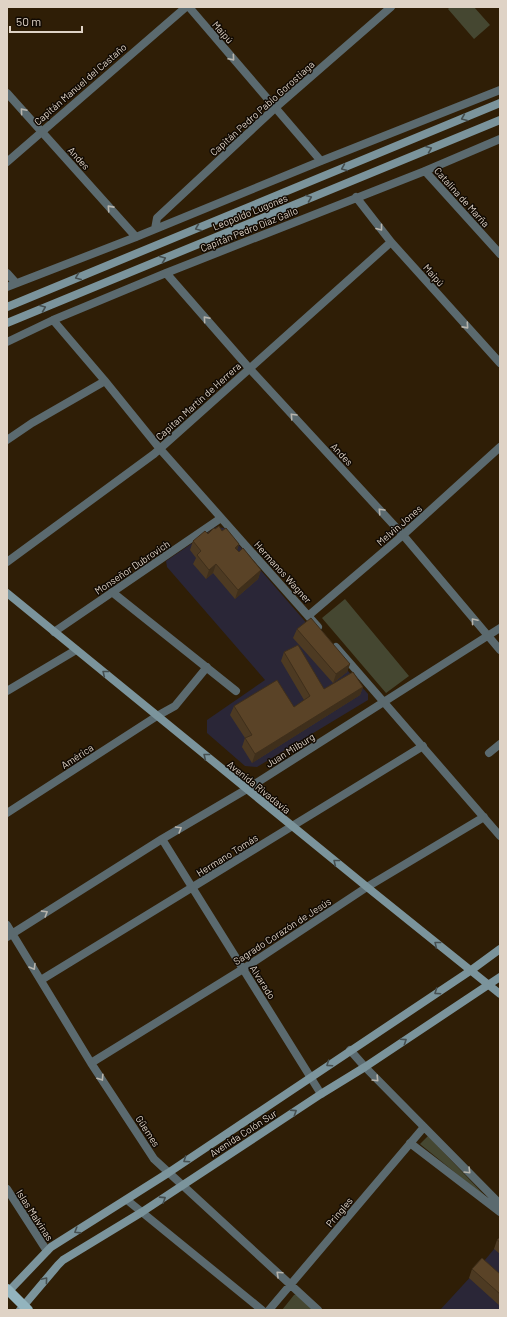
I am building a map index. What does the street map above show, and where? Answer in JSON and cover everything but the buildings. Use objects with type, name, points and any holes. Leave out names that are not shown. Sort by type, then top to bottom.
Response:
[{"type":"main road","name":"Leopoldo Lugones","points":[[7,307],[500,103]]},
{"type":"main road","name":"Leopoldo Lugones","points":[[7,323],[500,120]]},
{"type":"main road","name":"Avenida Rivadavia","points":[[7,593],[292,827],[500,994]]},
{"type":"main road","name":"Avenida Colón Sur","points":[[8,1291],[47,1251],[127,1200],[470,971],[500,949]]},
{"type":"main road","name":"Avenida Colón Sur","points":[[24,1309],[63,1260],[142,1212],[500,977]]},
{"type":"main road","points":[[8,1291],[24,1309]]},
{"type":"street","name":"Capitán Manuel del Castaño","points":[[7,162],[186,7]]},
{"type":"street","name":"Maipú","points":[[189,7],[321,161]]},
{"type":"street","name":"Capitán Pedro Pablo Gorostiaga","points":[[155,229],[157,218],[275,108],[391,7]]},
{"type":"street","points":[[7,287],[136,237],[500,90]]},
{"type":"street","name":"Andes","points":[[7,93],[136,237]]},
{"type":"street","name":"Capitán Pedro Díaz Gallo","points":[[7,342],[53,320],[166,273],[425,171],[500,139]]},
{"type":"street","name":"Catalina de Marña","points":[[425,171],[500,254]]},
{"type":"street","name":"Maipú","points":[[356,197],[391,242],[500,363]]},
{"type":"street","name":"Capitan Martín de Herrera","points":[[7,562],[160,449],[391,242]]},
{"type":"street","points":[[7,273],[16,283]]},
{"type":"street","name":"Andes","points":[[166,273],[249,368],[404,535],[487,637],[500,650]]},
{"type":"street","name":"Hermanos Wagner","points":[[53,320],[160,449],[423,746],[500,836]]},
{"type":"street","points":[[7,440],[32,423],[105,381]]},
{"type":"street","name":"Melvin Jones","points":[[308,616],[404,535],[500,447]]},
{"type":"street","name":"Monseñor Dubrovich","points":[[54,632],[221,518]]},
{"type":"street","points":[[112,592],[236,691]]},
{"type":"street","name":"Juan Milburg","points":[[10,935],[162,839],[247,789],[500,628]]},
{"type":"street","points":[[7,691],[76,650]]},
{"type":"street","points":[[157,716],[175,706],[207,667]]},
{"type":"street","name":"América","points":[[7,813],[157,716]]},
{"type":"street","points":[[489,753],[500,744]]},
{"type":"street","name":"Hermano Tomás","points":[[41,980],[423,746]]},
{"type":"street","name":"Sagrado Corazón de Jesús","points":[[91,1063],[243,969],[367,888],[484,817]]},
{"type":"street","name":"Alvarado","points":[[162,839],[321,1094]]},
{"type":"street","name":"Güemes","points":[[7,925],[10,935],[41,980],[91,1063],[154,1159],[318,1310]]},
{"type":"street","points":[[350,1050],[500,1204]]},
{"type":"street","name":"Pringles","points":[[269,1310],[424,1127]]},
{"type":"street","points":[[410,1143],[500,1212]]},
{"type":"street","name":"Islas Malvinas","points":[[7,1189],[47,1251]]},
{"type":"street","points":[[127,1200],[262,1310]]},
{"type":"shaded area","points":[[216,527],[224,528],[368,694],[368,700],[257,767],[245,766],[207,733],[207,720],[265,680],[167,567],[166,561]]},
{"type":"shaded area","points":[[500,1242],[500,1310],[440,1310],[474,1273]]},
{"type":"green space","points":[[450,7],[474,7],[490,25],[474,39],[448,9]]},
{"type":"green space","points":[[345,599],[409,676],[386,693],[322,618]]},
{"type":"green space","points":[[428,1136],[489,1200],[420,1144]]},
{"type":"green space","points":[[297,1294],[314,1310],[282,1310],[294,1295]]}]
